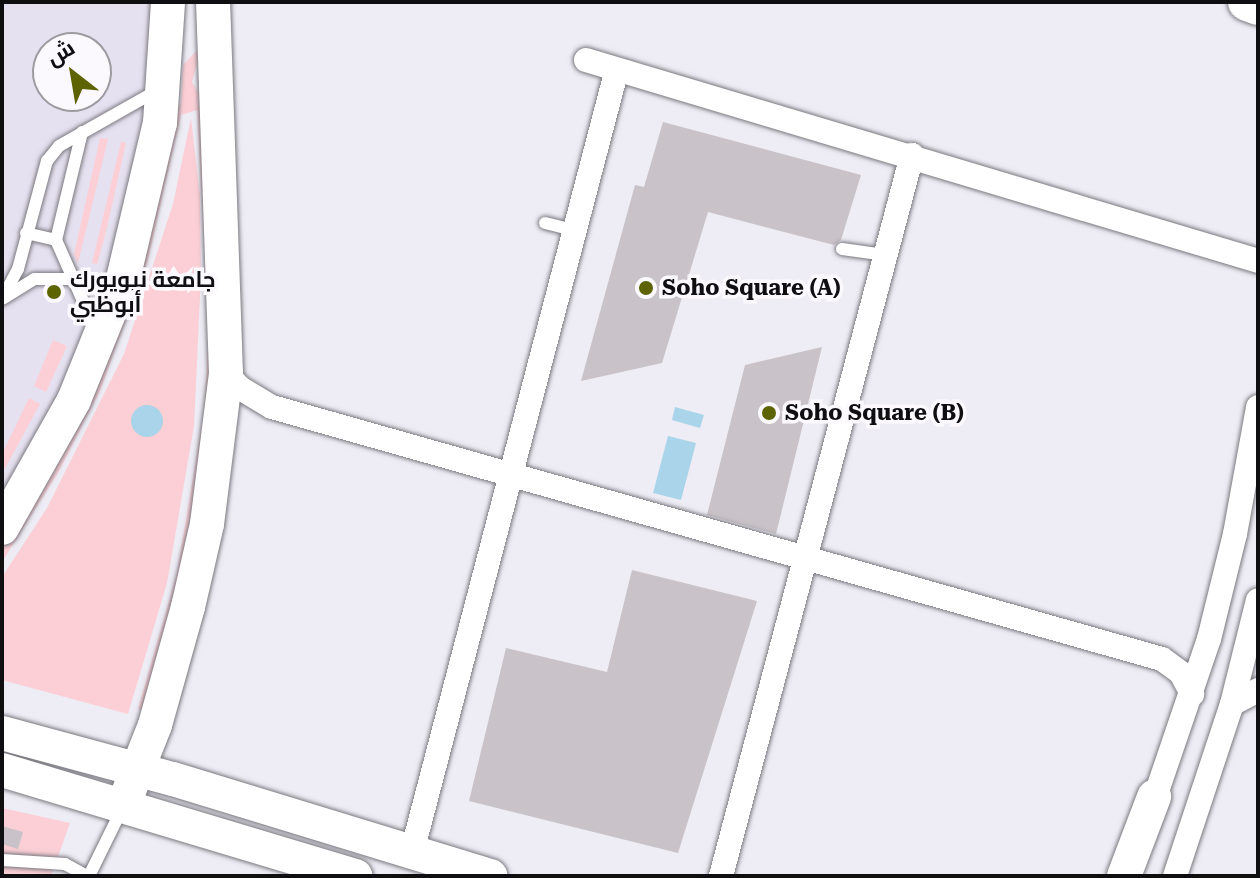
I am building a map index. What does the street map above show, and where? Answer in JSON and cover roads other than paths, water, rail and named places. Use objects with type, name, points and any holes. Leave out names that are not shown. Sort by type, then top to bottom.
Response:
[{"type":"main road","points":[[1247,2],[1258,6]]},
{"type":"street","points":[[2,528],[48,451],[100,341],[137,229],[165,86],[168,2]]},
{"type":"street","points":[[123,806],[188,607],[220,427],[226,373],[213,2]]},
{"type":"street","points":[[586,60],[616,73],[912,155],[1258,261]]},
{"type":"street","points":[[426,868],[515,472],[616,73]]},
{"type":"street","points":[[721,876],[802,559],[912,155]]},
{"type":"street","points":[[226,373],[240,388],[272,407],[515,472],[802,559],[1162,659],[1181,673],[1192,694]]},
{"type":"street","points":[[220,427],[249,408],[272,407]]},
{"type":"street","points":[[1124,876],[1192,694],[1209,639],[1235,534],[1258,407]]},
{"type":"street","points":[[1175,876],[1232,704],[1252,661],[1258,600]]},
{"type":"street","points":[[1162,659],[1209,639]]},
{"type":"street","points":[[1232,704],[1258,690]]},
{"type":"street","points":[[2,733],[137,770],[426,868]]},
{"type":"street","points":[[2,770],[355,876]]},
{"type":"street","points":[[1132,876],[1154,797]]},
{"type":"street","points":[[214,836],[252,831],[386,868],[403,865],[491,876]]},
{"type":"lane","points":[[3,298],[18,269],[47,161],[82,132],[165,86]]},
{"type":"lane","points":[[82,132],[56,240],[70,279],[100,341]]},
{"type":"lane","points":[[545,223],[577,231]]},
{"type":"lane","points":[[26,233],[56,240]]},
{"type":"lane","points":[[842,249],[885,255]]},
{"type":"lane","points":[[3,298],[35,279],[70,279]]},
{"type":"lane","points":[[2,860],[65,864],[88,876],[123,806]]},
{"type":"water","points":[[147,405],[158,410],[163,421],[158,432],[147,437],[136,432],[131,421],[136,410]]},
{"type":"water","points":[[675,407],[704,415],[700,428],[672,420]]},
{"type":"water","points":[[668,436],[696,443],[681,500],[653,493]]},
{"type":"place","name":"Soho Square (A)","points":[[646,288]]},
{"type":"place","name":"جامعة نيويورك أبوظبي","points":[[54,292]]},
{"type":"place","name":"Soho Square (B)","points":[[769,413]]}]
